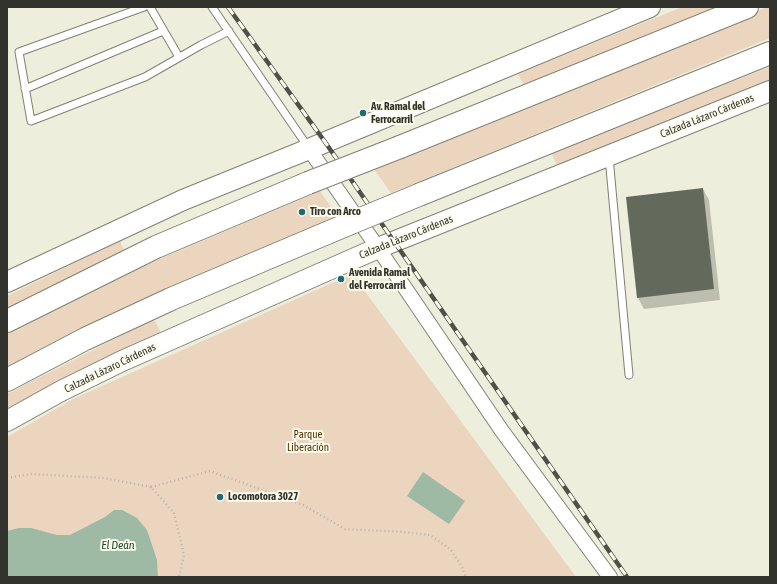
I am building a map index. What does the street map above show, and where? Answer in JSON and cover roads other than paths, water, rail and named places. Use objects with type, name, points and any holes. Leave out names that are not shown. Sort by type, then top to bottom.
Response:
[{"type":"highway","points":[[7,321],[156,248],[308,183],[747,7]]},
{"type":"highway","points":[[7,380],[85,339],[171,299],[421,194],[770,53]]},
{"type":"main road","points":[[7,282],[182,200],[309,149],[650,7]]},
{"type":"main road","name":"Calzada Lázaro Cárdenas","points":[[7,421],[122,361],[378,248],[770,91]]},
{"type":"street","points":[[309,149],[502,431],[610,577]]},
{"type":"lane","points":[[144,7],[19,52],[31,121],[145,77],[179,57],[229,31]]},
{"type":"lane","points":[[150,7],[179,57]]},
{"type":"lane","points":[[212,7],[309,149]]},
{"type":"lane","points":[[25,89],[163,31]]},
{"type":"lane","points":[[609,155],[629,374]]},
{"type":"water","points":[[423,472],[465,501],[449,524],[407,496]]},
{"type":"water","name":"El Deán","points":[[114,510],[122,510],[137,518],[147,530],[157,560],[158,577],[7,577],[7,531],[19,528],[31,528],[57,535],[70,535],[105,517]]},
{"type":"railway","points":[[228,7],[325,142],[627,577]]},
{"type":"place","name":"Av. Ramal del Ferrocarril","points":[[363,113]]},
{"type":"place","name":"Tiro con Arco","points":[[302,212]]},
{"type":"place","name":"Avenida Ramal del Ferrocarril","points":[[341,279]]},
{"type":"place","name":"Locomotora 3027","points":[[220,497]]},
{"type":"park label","name":"Parque Liberación","points":[[308,441]]}]
